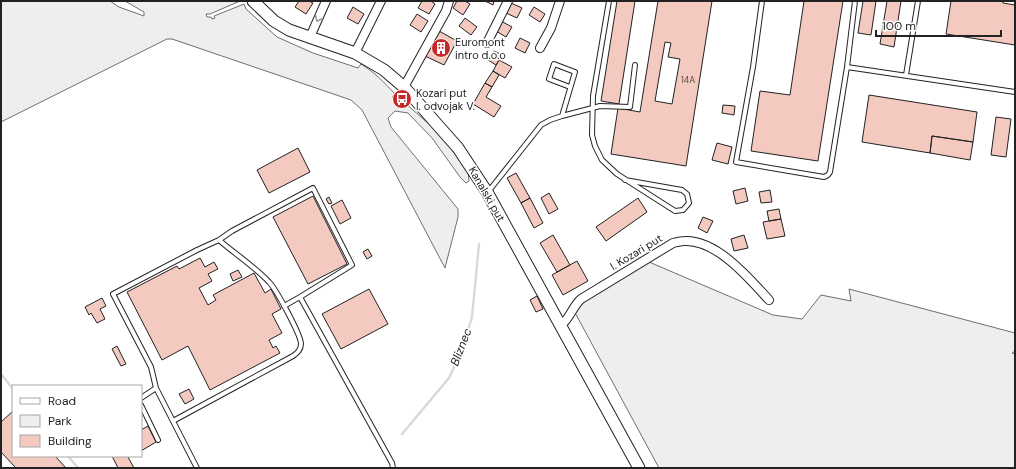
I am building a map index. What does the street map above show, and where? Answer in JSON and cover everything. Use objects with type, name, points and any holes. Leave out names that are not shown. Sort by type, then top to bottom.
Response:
[{"type":"street","points":[[310,37],[326,1]]},
{"type":"street","points":[[355,53],[381,1]]},
{"type":"street","points":[[404,87],[450,1]]},
{"type":"street","points":[[487,43],[508,1]]},
{"type":"street","points":[[540,48],[552,28],[560,1]]},
{"type":"street","name":"Kanalski put","points":[[254,2],[274,21],[289,30],[355,53],[384,70],[404,87],[458,148],[487,192],[638,468]]},
{"type":"street","name":"I. Kozari put","points":[[560,326],[566,322],[574,305],[581,299],[673,243],[683,240],[693,241],[707,246],[722,255],[744,273],[769,300]]},
{"type":"lane","points":[[609,1],[593,96],[592,135],[595,146],[602,160],[608,167],[625,180],[675,211],[683,210],[689,203],[687,194],[682,190],[625,180]]},
{"type":"lane","points":[[762,1],[753,67],[736,162],[824,177],[828,175],[831,165],[847,67],[855,1]]},
{"type":"lane","points":[[906,75],[918,1]]},
{"type":"lane","points":[[562,116],[575,72],[554,64],[549,79],[570,86]]},
{"type":"lane","points":[[487,192],[541,125],[562,116],[600,106],[630,107],[635,66]]},
{"type":"lane","points":[[847,67],[1015,92]]},
{"type":"lane","points":[[198,468],[156,388],[151,368],[113,294],[219,240],[232,231],[313,188],[352,265],[284,306]]},
{"type":"lane","points":[[173,420],[299,352],[301,344],[300,337],[270,282],[219,240]]},
{"type":"lane","points":[[300,297],[393,468]]},
{"type":"lane","points":[[142,397],[156,388]]},
{"type":"lane","points":[[142,407],[158,440]]},
{"type":"green space","points":[[1,1],[110,1],[119,7],[144,16],[144,12],[125,1],[240,1],[210,14],[206,14],[207,17],[211,17],[212,19],[215,18],[214,16],[244,4],[246,9],[277,37],[313,53],[358,68],[361,64],[383,81],[395,94],[392,97],[397,101],[399,99],[404,102],[438,132],[468,171],[469,181],[466,183],[432,138],[408,113],[395,111],[388,118],[391,127],[458,209],[458,217],[445,268],[362,110],[351,100],[172,39],[167,39],[1,122]]},
{"type":"green space","points":[[649,262],[773,315],[802,319],[821,295],[851,301],[849,289],[1015,333],[1015,351],[1012,353],[1015,354],[1015,468],[659,468],[573,309]]},
{"type":"building","points":[[299,1],[309,1],[313,3],[306,14],[295,7]]},
{"type":"building","points":[[422,1],[431,1],[435,4],[429,14],[418,8]]},
{"type":"building","points":[[457,1],[465,1],[470,4],[463,15],[453,8]]},
{"type":"building","points":[[485,1],[494,1],[493,5]]},
{"type":"building","points":[[617,1],[635,1],[619,104],[601,101]]},
{"type":"building","points":[[658,1],[712,1],[686,166],[611,154],[618,108],[640,112]],"holes":[[[665,42],[671,43],[668,57],[680,59],[672,104],[655,101]]]},
{"type":"building","points":[[804,1],[843,1],[818,161],[751,151],[760,91],[790,95]]},
{"type":"building","points":[[863,1],[876,1],[871,35],[858,33]]},
{"type":"building","points":[[887,1],[901,1],[894,47],[880,44]]},
{"type":"building","points":[[951,1],[1003,1],[1003,3],[1015,5],[1015,45],[946,34]]},
{"type":"building","points":[[511,3],[522,8],[517,18],[506,13]]},
{"type":"building","points":[[353,7],[364,14],[358,24],[347,18]]},
{"type":"building","points":[[534,7],[545,14],[540,22],[529,15]]},
{"type":"building","points":[[417,14],[428,21],[421,32],[410,25]]},
{"type":"building","points":[[465,18],[477,27],[471,35],[459,26]]},
{"type":"building","points":[[501,21],[512,27],[506,37],[496,31]]},
{"type":"building","name":"Euromont intro d.o.o","points":[[439,31],[457,41],[444,65],[425,56]]},
{"type":"building","points":[[520,38],[530,43],[525,53],[515,48]]},
{"type":"building","points":[[494,51],[502,55],[496,65],[488,60]]},
{"type":"building","points":[[499,60],[512,67],[505,78],[493,71]]},
{"type":"building","points":[[493,71],[499,75],[492,87],[485,83]]},
{"type":"building","points":[[485,83],[492,87],[486,97],[501,106],[494,117],[473,104]]},
{"type":"building","points":[[869,95],[977,112],[973,142],[932,136],[930,153],[862,142]]},
{"type":"building","points":[[723,105],[735,106],[734,115],[722,113]]},
{"type":"building","points":[[996,117],[1011,119],[1006,157],[991,155]]},
{"type":"building","points":[[932,136],[973,142],[970,160],[930,153]]},
{"type":"building","points":[[717,143],[732,147],[728,164],[712,160]]},
{"type":"building","points":[[298,148],[310,172],[269,193],[257,170]]},
{"type":"building","points":[[516,173],[530,198],[521,203],[507,178]]},
{"type":"building","points":[[745,188],[748,201],[736,204],[733,191]]},
{"type":"building","points":[[770,190],[772,202],[761,203],[759,192]]},
{"type":"building","points":[[549,193],[558,209],[549,214],[541,198]]},
{"type":"building","points":[[313,196],[347,264],[308,284],[273,217]]},
{"type":"building","points":[[329,197],[332,203],[329,204],[326,199]]},
{"type":"building","points":[[530,198],[543,223],[534,228],[521,203]]},
{"type":"building","points":[[638,198],[647,212],[606,241],[596,227]]},
{"type":"building","points":[[342,200],[351,218],[340,224],[331,206]]},
{"type":"building","points":[[779,209],[781,219],[769,221],[767,211]]},
{"type":"building","points":[[703,217],[713,221],[707,233],[698,228]]},
{"type":"building","points":[[781,219],[785,236],[767,239],[763,222]]},
{"type":"building","points":[[553,235],[570,265],[557,272],[540,243]]},
{"type":"building","points":[[744,235],[748,248],[734,251],[731,239]]},
{"type":"building","points":[[368,249],[372,256],[367,259],[363,252]]},
{"type":"building","points":[[200,258],[205,267],[214,262],[218,269],[208,274],[212,281],[199,288],[208,305],[216,300],[213,295],[254,273],[265,293],[271,289],[281,309],[272,314],[282,333],[269,340],[273,348],[276,346],[280,353],[210,390],[188,346],[162,360],[127,292],[177,266],[179,269]]},
{"type":"building","points":[[577,261],[588,281],[563,295],[552,275]]},
{"type":"building","points":[[238,270],[242,277],[233,281],[230,274]]},
{"type":"building","points":[[369,289],[388,324],[341,349],[322,314]]},
{"type":"building","points":[[537,296],[543,309],[536,312],[530,300]]},
{"type":"building","points":[[102,298],[106,306],[100,309],[105,319],[97,323],[91,313],[89,315],[85,307]]},
{"type":"building","points":[[117,346],[126,364],[121,366],[112,349]]},
{"type":"building","points":[[189,389],[194,399],[185,404],[179,394]]},
{"type":"building","points":[[12,412],[12,457],[56,457],[66,468],[16,468],[1,452],[1,422]]},
{"type":"building","points":[[148,426],[156,442],[142,450],[142,429]]},
{"type":"building","points":[[112,457],[128,457],[134,468],[118,468]]},
{"type":"waterway","name":"Bliznec","points":[[402,434],[449,378],[461,352],[472,317],[479,244]]},
{"type":"waterway","points":[[1,374],[12,388]]},
{"type":"waterway","points":[[69,457],[78,468]]},
{"type":"place","name":"Euromont intro d.o.o","points":[[441,48]]},
{"type":"place","name":"Kozari put I. odvojak V.","points":[[402,99]]}]
